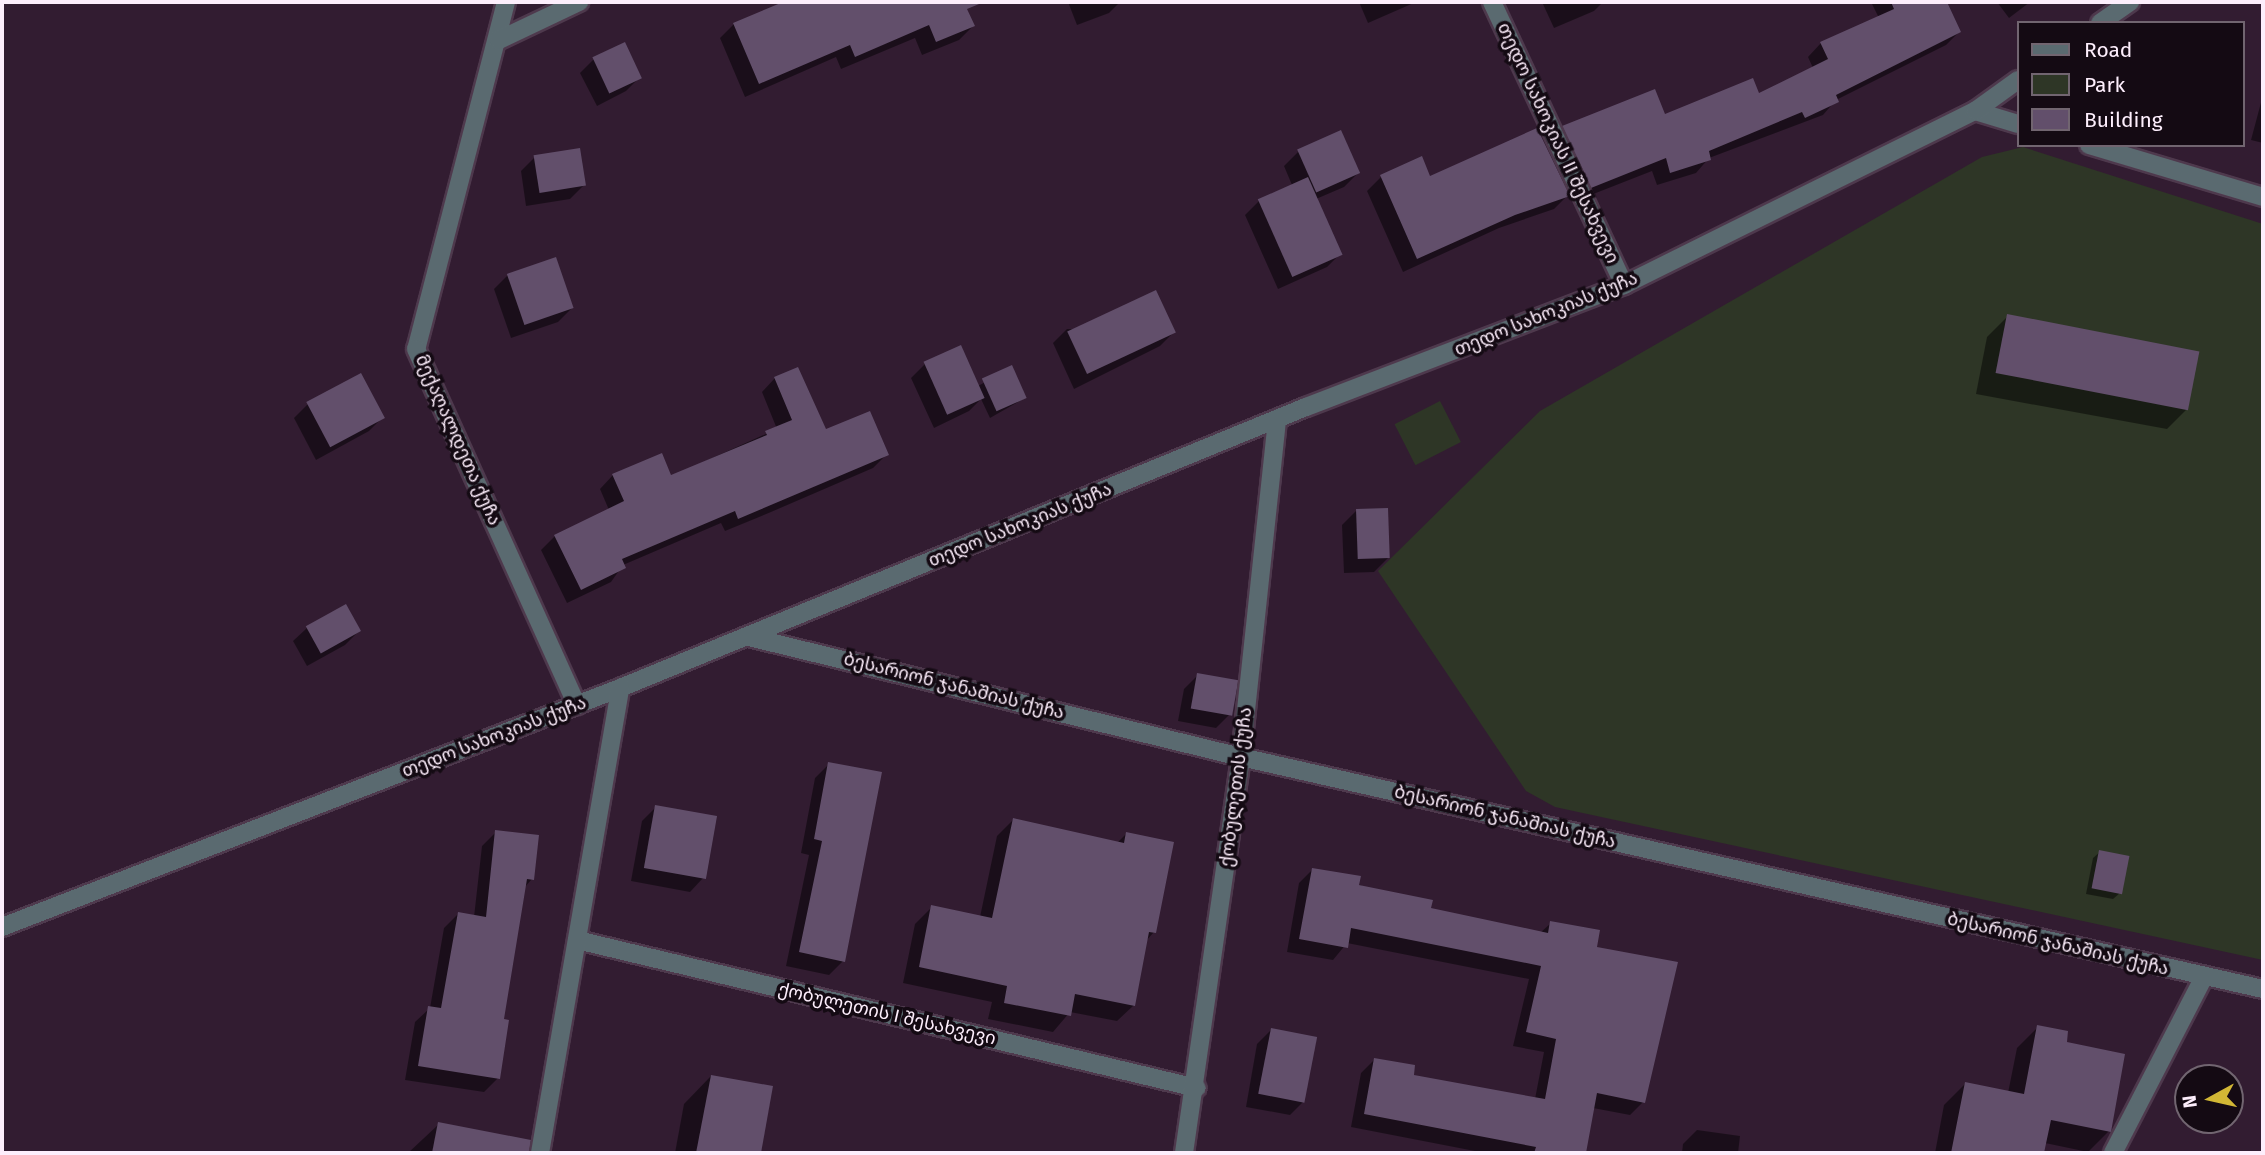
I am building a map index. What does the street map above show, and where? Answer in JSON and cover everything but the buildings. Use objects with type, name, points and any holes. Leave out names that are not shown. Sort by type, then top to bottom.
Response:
[{"type":"street","name":"მექაღალდეთა ქუჩა","points":[[506,2],[499,40],[416,349],[576,705]]},
{"type":"street","points":[[499,40],[579,2]]},
{"type":"street","name":"თედო სახოკიას II შესახვევი","points":[[1492,2],[1624,285]]},
{"type":"street","points":[[2103,21],[2130,2]]},
{"type":"street","name":"თედო სახოკიას ქუჩა","points":[[2,927],[749,637],[1277,419],[1624,285],[1975,111],[2016,81]]},
{"type":"street","points":[[1975,111],[2016,123]]},
{"type":"street","points":[[2097,147],[2263,197]]},
{"type":"street","name":"ქობულეთის ქუჩა","points":[[1184,1153],[1197,1088],[1241,757],[1277,419]]},
{"type":"street","name":"ბესარიონ ჯანაშიას ქუჩა","points":[[749,637],[1241,757],[2263,989]]},
{"type":"street","points":[[540,1153],[620,688]]},
{"type":"street","name":"ქობულეთის I შესახვევი","points":[[577,940],[1197,1088]]},
{"type":"street","points":[[2113,1153],[2204,977]]},
{"type":"green space","points":[[2023,147],[2263,224],[2263,960],[1555,807],[1526,791],[1378,571],[1540,411],[1982,157]]},
{"type":"green space","points":[[1440,401],[1461,442],[1415,465],[1395,424]]}]
